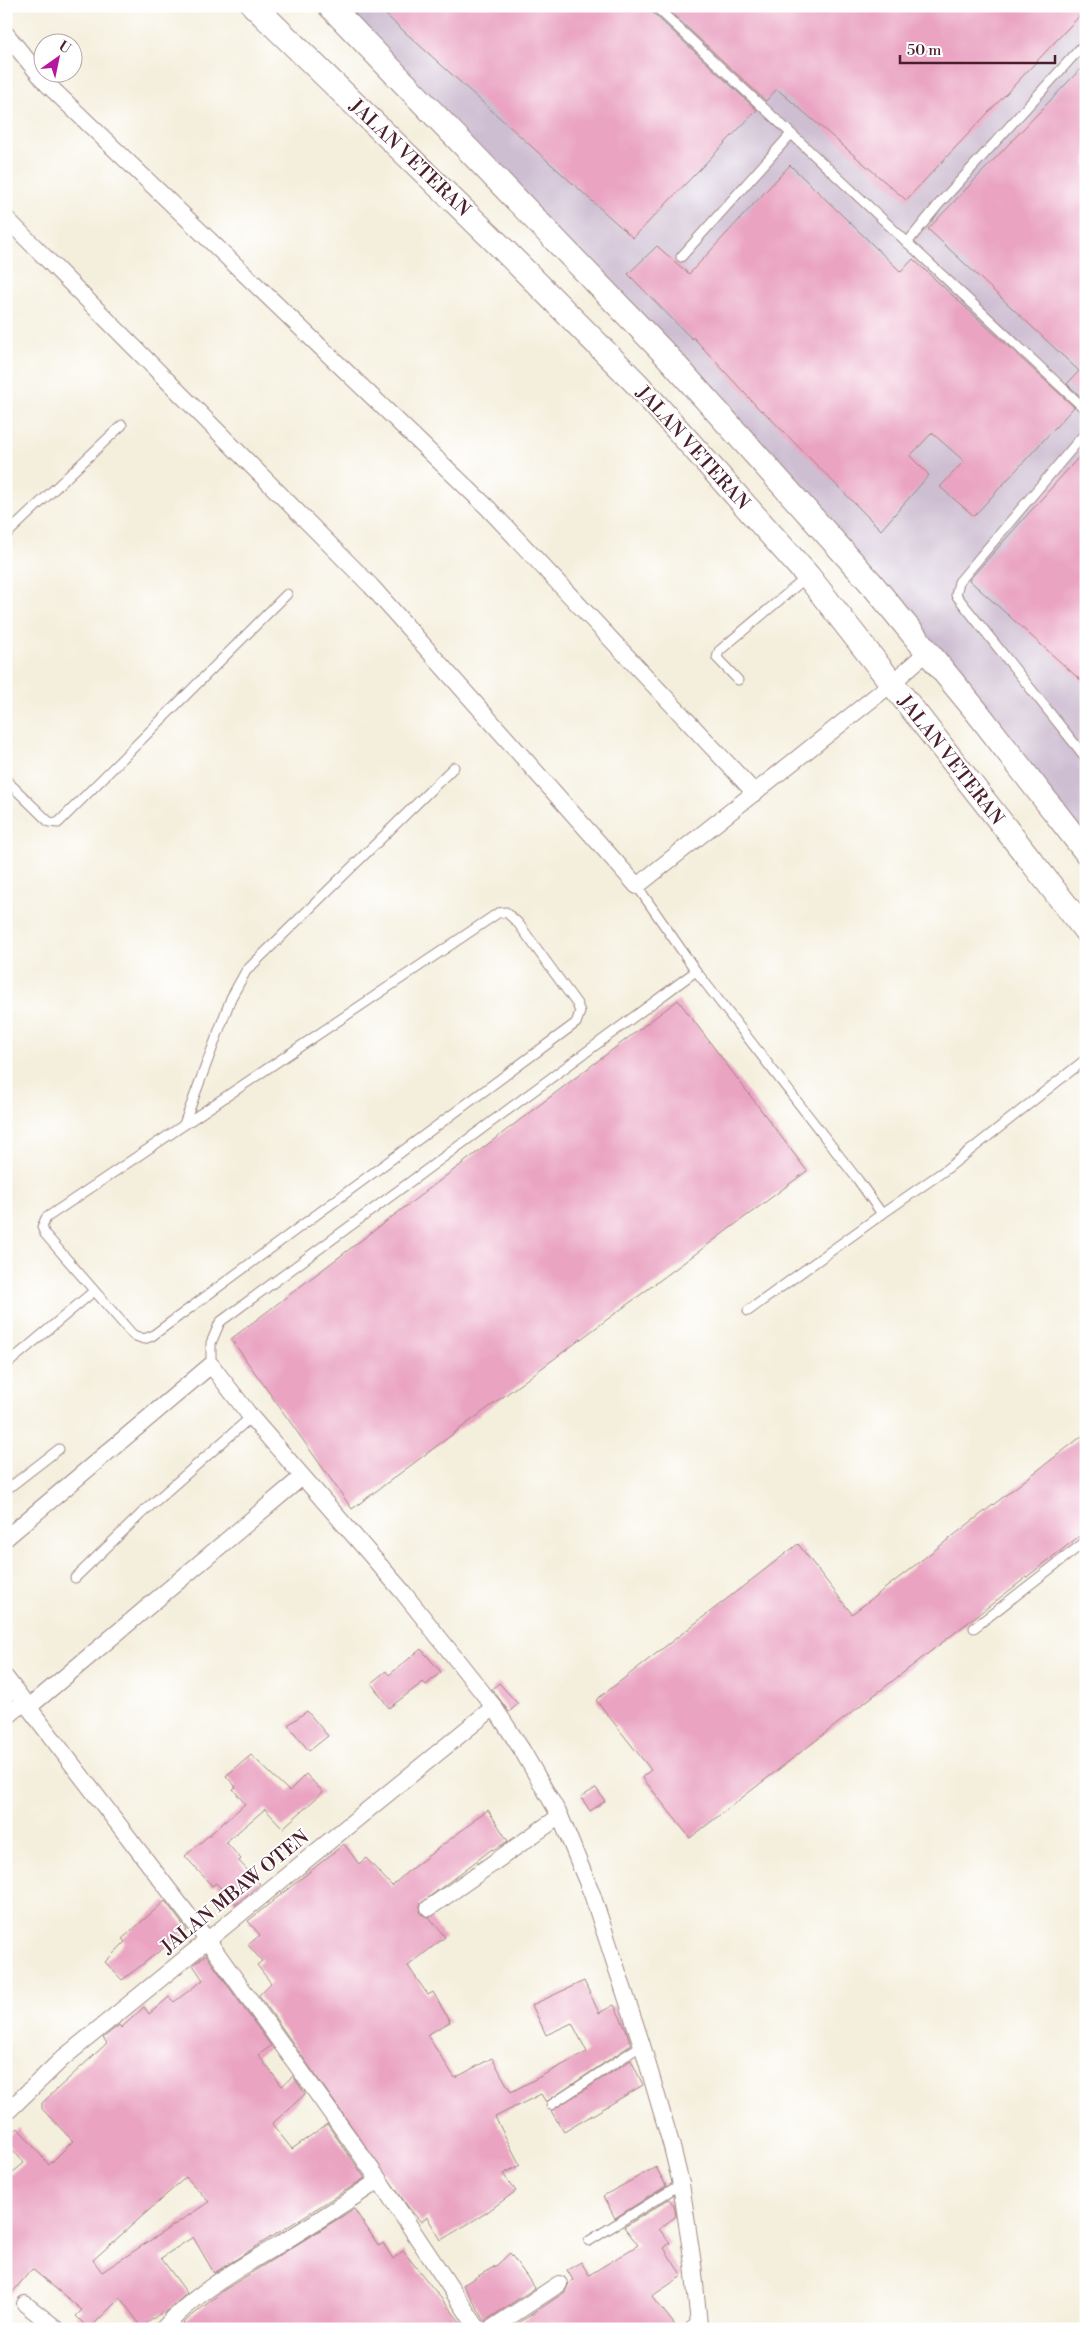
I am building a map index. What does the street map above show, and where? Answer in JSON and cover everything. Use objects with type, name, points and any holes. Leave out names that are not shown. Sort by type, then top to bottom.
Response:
[{"type":"main road","name":"JALAN VETERAN","points":[[254,6],[498,244],[637,384],[808,576],[1086,931]]},
{"type":"main road","points":[[330,6],[668,357],[871,584],[977,712],[1086,852]]},
{"type":"street","points":[[6,34],[46,83],[488,508],[755,793]]},
{"type":"street","points":[[6,218],[371,586],[637,886],[891,684],[927,652]]},
{"type":"street","points":[[6,1538],[204,1372],[251,1417],[293,1484],[407,1598],[494,1707],[522,1750],[560,1816],[592,1894],[674,2188],[693,2264],[697,2327]]},
{"type":"street","points":[[6,1718],[27,1704],[293,1484]]},
{"type":"street","points":[[6,1679],[208,1941],[379,2180],[478,2329]]},
{"type":"street","name":"JALAN MBAW OTEN","points":[[6,2113],[63,2058],[494,1707]]},
{"type":"street","points":[[429,1908],[560,1816]]},
{"type":"street","points":[[163,2329],[174,2317],[230,2274],[337,2209],[379,2180]]},
{"type":"street","points":[[491,2329],[559,2284]]},
{"type":"street","points":[[25,2304],[57,2329]]},
{"type":"lane","points":[[655,6],[1086,410]]},
{"type":"lane","points":[[907,243],[939,204],[1086,42]]},
{"type":"lane","points":[[681,257],[791,134]]},
{"type":"lane","points":[[6,535],[122,424]]},
{"type":"lane","points":[[1086,432],[959,582],[956,595],[1086,758]]},
{"type":"lane","points":[[738,680],[717,658],[719,651],[808,576]]},
{"type":"lane","points":[[6,780],[49,822],[58,823],[287,594]]},
{"type":"lane","points":[[184,1124],[231,998],[246,971],[454,767]]},
{"type":"lane","points":[[637,886],[696,971],[858,1180],[882,1214]]},
{"type":"lane","points":[[506,912],[518,923],[577,1004],[580,1012],[576,1023],[152,1336],[144,1339],[133,1335],[45,1234],[42,1227],[46,1218],[184,1124],[498,913],[506,912]]},
{"type":"lane","points":[[204,1372],[211,1343],[220,1322],[696,971]]},
{"type":"lane","points":[[748,1311],[944,1170],[1086,1059]]},
{"type":"lane","points":[[6,1365],[94,1291]]},
{"type":"lane","points":[[76,1578],[142,1513],[251,1417]]},
{"type":"lane","points":[[6,1490],[59,1449]]},
{"type":"lane","points":[[974,1628],[1086,1540]]},
{"type":"lane","points":[[551,2105],[636,2049]]},
{"type":"lane","points":[[589,2241],[674,2188]]},
{"type":"shaded area","points":[[330,6],[1086,6],[1086,851],[927,652]]},
{"type":"building","points":[[376,6],[649,6],[651,11],[757,110],[633,238]]},
{"type":"building","points":[[664,6],[1086,6],[1086,9],[906,200],[777,89],[766,101]]},
{"type":"building","points":[[1086,63],[1086,394],[1082,398],[1067,384],[1079,371],[928,229]]},
{"type":"building","points":[[790,165],[901,272],[913,259],[1074,407],[974,516],[940,487],[964,461],[932,433],[910,456],[929,475],[881,530],[761,411],[693,337],[692,339],[628,274],[657,246],[689,274]]},
{"type":"building","points":[[1086,449],[1086,685],[969,580]]},
{"type":"building","points":[[678,1000],[807,1171],[352,1509],[231,1339]]},
{"type":"building","points":[[1086,1433],[1086,1531],[690,1838],[642,1777],[651,1770],[596,1700],[798,1544],[852,1614]]},
{"type":"building","points":[[421,1649],[441,1672],[426,1685],[423,1682],[389,1708],[371,1683],[386,1671],[389,1675]]},
{"type":"building","points":[[499,1683],[518,1704],[509,1712],[492,1689]]},
{"type":"building","points":[[307,1711],[328,1736],[309,1751],[288,1725]]},
{"type":"building","points":[[251,1755],[289,1791],[306,1774],[323,1792],[283,1828],[265,1809],[226,1842],[241,1859],[239,1861],[260,1884],[236,1904],[216,1883],[212,1886],[185,1856],[245,1804],[233,1789],[236,1787],[226,1776]]},
{"type":"building","points":[[596,1788],[605,1801],[590,1811],[581,1797]]},
{"type":"building","points":[[488,1810],[508,1841],[492,1849],[420,1904],[421,1914],[430,1918],[445,1937],[408,1966],[428,1995],[433,1992],[450,2022],[427,2035],[455,2078],[492,2058],[511,2092],[587,2052],[572,2023],[546,2035],[532,2005],[584,1981],[599,2013],[614,2005],[626,2029],[631,2045],[546,2102],[541,2094],[495,2117],[520,2165],[503,2174],[516,2191],[486,2213],[441,2240],[427,2217],[421,2222],[409,2208],[259,1995],[271,1983],[257,1965],[262,1961],[248,1945],[260,1935],[248,1921],[344,1844],[359,1864],[366,1858],[392,1886],[407,1872]]},
{"type":"building","points":[[165,1901],[187,1930],[122,1980],[105,1962],[125,1942],[122,1939]]},
{"type":"building","points":[[206,1955],[271,2046],[258,2055],[282,2086],[293,2076],[305,2094],[272,2124],[292,2149],[327,2124],[365,2178],[214,2273],[193,2237],[161,2258],[187,2293],[164,2314],[162,2312],[142,2327],[120,2298],[89,2329],[76,2316],[82,2310],[32,2269],[6,2300],[6,2178],[24,2163],[6,2142],[6,2138],[18,2128],[49,2165],[73,2141],[42,2109],[42,2103],[107,2043],[103,2038],[119,2025],[121,2028],[144,2007],[149,2014],[169,1997],[174,2002],[203,1980],[193,1965]],"holes":[[[186,2177],[209,2202],[102,2272],[93,2260]]]},
{"type":"building","points":[[631,2060],[643,2085],[564,2132],[551,2111]]},
{"type":"building","points":[[656,2167],[666,2186],[615,2218],[603,2196]]},
{"type":"building","points":[[669,2199],[674,2206],[676,2216],[659,2229],[670,2243],[664,2248],[682,2276],[652,2296],[678,2329],[510,2329],[565,2292],[569,2283],[573,2280],[567,2270],[581,2262],[589,2275],[638,2245],[624,2227]]},
{"type":"building","points":[[354,2209],[379,2246],[383,2243],[393,2259],[403,2251],[466,2329],[188,2329],[183,2323],[224,2290]]},
{"type":"building","points":[[510,2253],[535,2288],[485,2321],[463,2285],[497,2265]]}]
